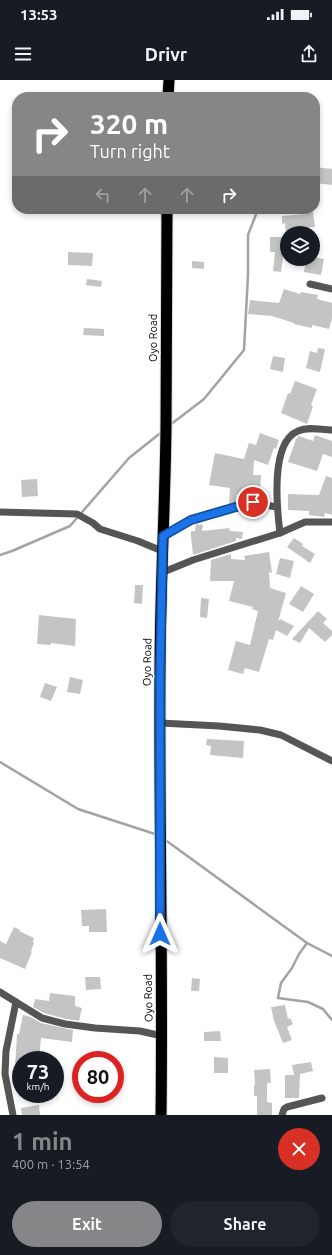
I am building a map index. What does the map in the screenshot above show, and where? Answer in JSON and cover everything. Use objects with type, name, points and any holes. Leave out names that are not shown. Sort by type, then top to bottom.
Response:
[{"type":"highway","points":[[168,80],[168,92]]},
{"type":"highway","name":"Oyo Road","points":[[161,1115],[162,1036],[160,948],[160,723],[162,551],[166,428],[167,214]]},
{"type":"street","points":[[310,284],[332,289]]},
{"type":"street","points":[[280,533],[277,507],[277,480],[283,448],[288,438],[297,431],[308,428],[332,430]]},
{"type":"street","points":[[163,536],[191,520],[253,502],[277,507]]},
{"type":"street","points":[[0,512],[77,514],[87,519],[100,529],[138,541],[162,551]]},
{"type":"street","points":[[162,573],[193,560],[280,533],[305,522],[332,522]]},
{"type":"street","points":[[160,723],[260,730],[281,735],[332,762]]},
{"type":"street","points":[[0,992],[42,1018],[65,1024],[140,1031],[162,1036]]},
{"type":"street","points":[[12,1115],[6,1074],[6,1051],[16,1002]]},
{"type":"street","points":[[282,1115],[284,1109],[287,1107],[322,1098]]},
{"type":"building","points":[[320,168],[332,169],[332,185],[320,184]]},
{"type":"building","points":[[313,214],[315,226],[285,226],[285,223],[282,224],[282,216]]},
{"type":"building","points":[[270,237],[280,237],[281,272],[273,271],[275,252],[270,252]]},
{"type":"building","points":[[68,252],[93,253],[92,266],[68,265]]},
{"type":"building","points":[[320,258],[324,259],[321,275],[304,272],[305,266],[320,266]]},
{"type":"building","points":[[192,261],[204,262],[204,269],[192,268]]},
{"type":"building","points":[[87,279],[102,281],[101,287],[86,285]]},
{"type":"building","points":[[284,289],[300,294],[301,292],[318,295],[317,299],[332,303],[332,318],[329,329],[312,325],[312,328],[294,324],[272,316],[248,314],[250,300],[279,303]]},
{"type":"building","points":[[84,328],[104,329],[104,336],[83,335]]},
{"type":"building","points":[[318,348],[325,349],[320,372],[306,368],[310,351],[317,353]]},
{"type":"building","points":[[273,356],[285,358],[283,372],[270,369]]},
{"type":"building","points":[[295,381],[317,389],[311,405],[313,406],[307,424],[281,413],[288,393],[290,394]]},
{"type":"building","points":[[260,433],[279,440],[276,449],[274,448],[268,465],[254,460],[253,475],[261,475],[260,496],[236,495],[236,503],[229,504],[230,488],[209,485],[215,453],[244,459],[249,443],[256,445]]},
{"type":"building","points":[[315,435],[332,441],[332,457],[323,454],[317,471],[288,462],[296,439],[299,436],[313,441]]},
{"type":"building","points":[[326,476],[332,478],[332,515],[325,513],[324,517],[309,515],[309,511],[288,510],[288,494],[319,495]]},
{"type":"building","points":[[37,479],[38,496],[22,497],[21,480]]},
{"type":"building","points":[[196,524],[203,525],[202,531],[229,528],[230,531],[243,532],[242,539],[236,538],[236,541],[193,555],[191,531],[195,531]]},
{"type":"building","points":[[294,538],[303,544],[302,546],[315,554],[310,563],[287,547]]},
{"type":"building","points":[[269,552],[272,573],[269,572],[270,588],[286,593],[278,622],[280,619],[294,626],[287,636],[276,630],[273,640],[269,639],[259,672],[245,668],[243,674],[228,670],[236,641],[250,645],[258,611],[252,609],[253,607],[229,601],[234,581],[210,581],[211,560],[231,554],[231,559],[245,560],[244,556]]},
{"type":"building","points":[[280,558],[294,561],[290,578],[276,574]]},
{"type":"building","points":[[135,585],[143,585],[142,604],[134,603]]},
{"type":"building","points":[[301,586],[314,594],[303,612],[289,604]]},
{"type":"building","points":[[201,598],[209,599],[207,618],[200,617]]},
{"type":"building","points":[[318,611],[327,619],[323,623],[332,631],[332,635],[325,642],[309,628],[300,643],[292,639]]},
{"type":"building","points":[[39,615],[76,619],[75,646],[51,643],[51,645],[37,644]]},
{"type":"building","points":[[70,677],[83,680],[80,694],[67,692]]},
{"type":"building","points":[[45,683],[57,687],[51,701],[40,697]]},
{"type":"building","points":[[207,739],[244,741],[243,758],[210,755],[211,746],[206,745]]},
{"type":"building","points":[[106,909],[107,932],[89,932],[89,926],[82,926],[81,910]]},
{"type":"building","points":[[14,927],[34,938],[32,952],[25,969],[0,958],[0,941],[6,944]]},
{"type":"building","points":[[85,977],[100,977],[101,989],[86,990]]},
{"type":"building","points":[[192,978],[200,979],[199,991],[191,991]]},
{"type":"building","points":[[50,993],[75,996],[75,1006],[82,1008],[79,1021],[44,1013],[33,1007],[35,999],[49,1001]]},
{"type":"building","points":[[285,1005],[288,1019],[290,1018],[293,1024],[287,1027],[292,1040],[283,1043],[274,1021],[271,1007]]},
{"type":"building","points":[[23,1015],[31,1017],[41,1023],[73,1030],[72,1042],[41,1038],[40,1051],[16,1051],[17,1034],[19,1034]]},
{"type":"building","points":[[220,1031],[221,1041],[204,1041],[204,1032]]},
{"type":"building","points":[[214,1057],[228,1058],[228,1073],[214,1073]]},
{"type":"building","points":[[311,1062],[313,1071],[300,1074],[299,1098],[285,1098],[285,1075],[294,1075],[292,1065]]},
{"type":"building","points":[[270,1069],[271,1083],[267,1083],[267,1102],[272,1103],[272,1115],[257,1115],[257,1096],[254,1096],[254,1070]]},
{"type":"building","points":[[39,1105],[40,1115],[22,1115],[21,1108]]},
{"type":"waterway","points":[[170,425],[204,399],[244,350],[248,275],[248,235],[256,214]]},
{"type":"waterway","points":[[0,555],[70,526],[129,458],[163,431]]},
{"type":"waterway","points":[[0,762],[78,809],[158,835]]},
{"type":"waterway","points":[[164,839],[307,943],[332,956]]},
{"type":"waterway","points":[[307,943],[281,983],[278,998],[308,1002],[323,1009],[332,1020]]},
{"type":"route","points":[[160,934],[160,672],[163,536],[191,520],[253,502]]}]
